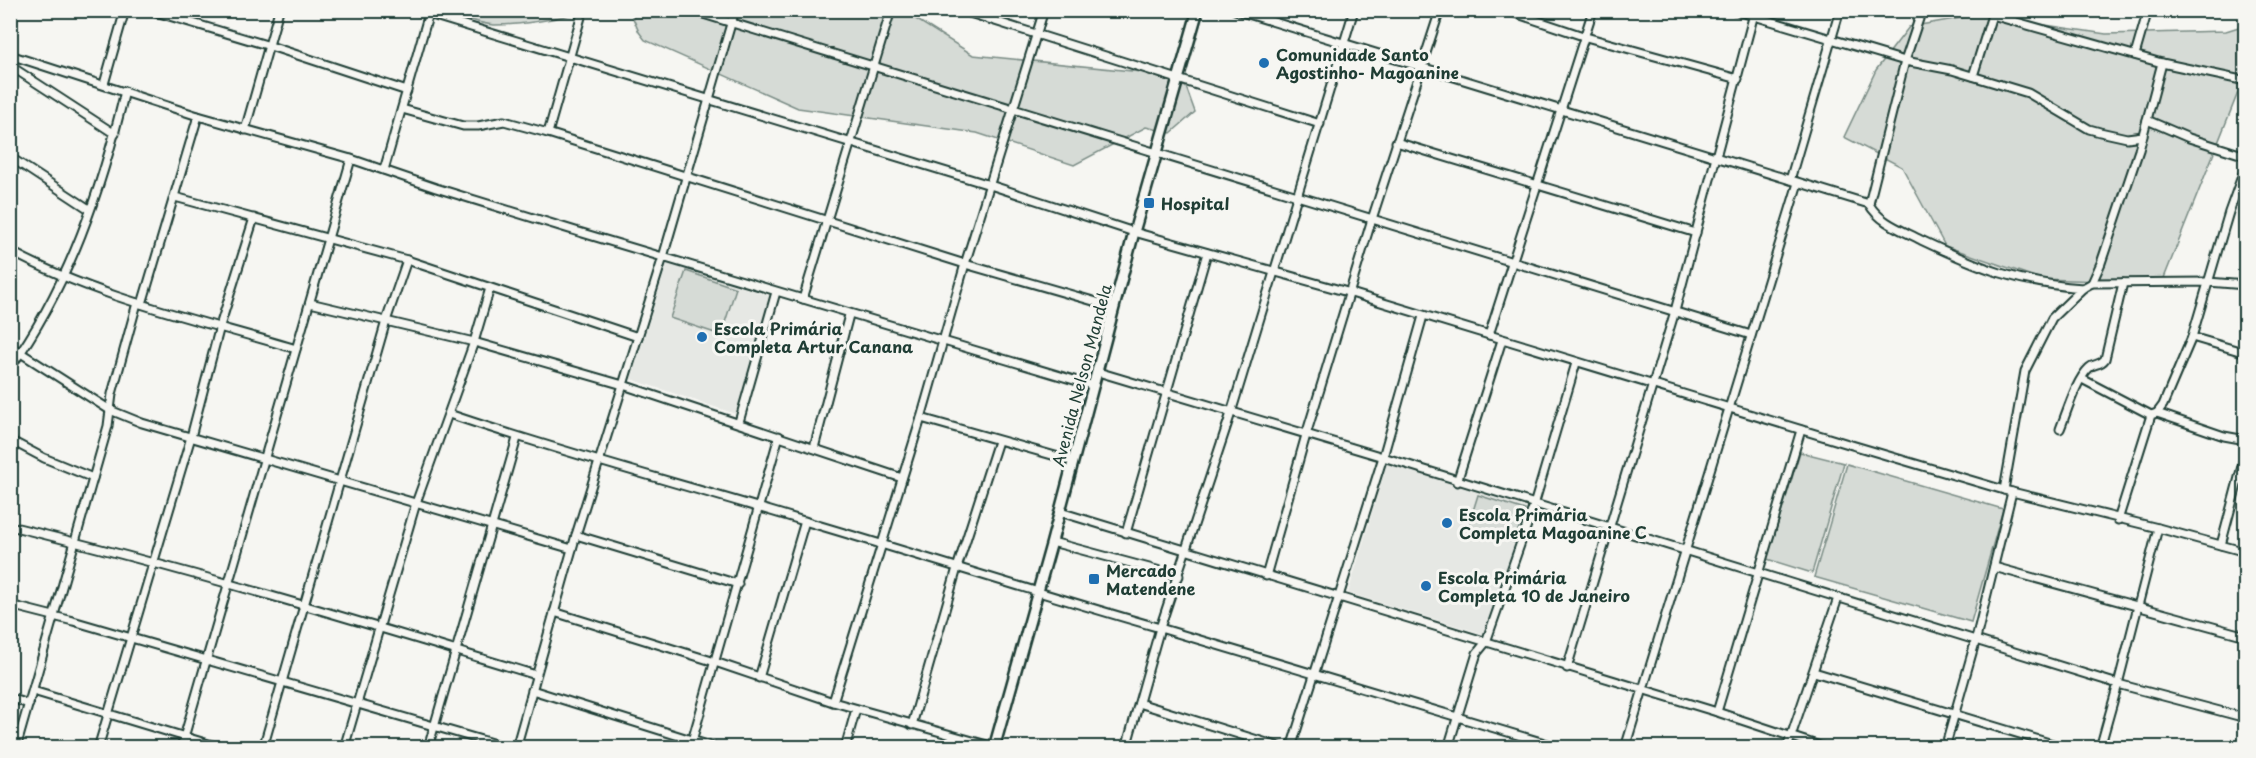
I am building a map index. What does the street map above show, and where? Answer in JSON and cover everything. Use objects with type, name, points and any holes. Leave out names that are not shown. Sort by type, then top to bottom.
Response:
[{"type":"street","points":[[104,84],[125,10]]},
{"type":"street","points":[[149,10],[270,46],[407,91]]},
{"type":"street","points":[[245,130],[279,10]]},
{"type":"street","points":[[416,10],[990,185],[1134,232],[1274,270],[1729,409],[2004,490],[2246,552]]},
{"type":"street","points":[[548,132],[583,10]]},
{"type":"street","points":[[690,10],[1751,334]]},
{"type":"street","points":[[516,747],[576,535],[663,257],[735,10]]},
{"type":"street","points":[[803,299],[891,10]]},
{"type":"street","points":[[960,10],[1320,124]]},
{"type":"street","points":[[833,702],[1044,10]]},
{"type":"street","name":"Avenida Nelson Mandela","points":[[995,747],[1134,232],[1198,10]]},
{"type":"street","points":[[1235,10],[1869,204],[1879,218],[1970,263],[2003,275],[2044,285],[2083,288]]},
{"type":"street","points":[[1126,747],[1160,628],[1231,413],[1346,44],[1354,10]]},
{"type":"street","points":[[1266,576],[1372,219],[1440,10]]},
{"type":"street","points":[[1506,10],[1586,37],[1738,79]]},
{"type":"street","points":[[1489,335],[1593,10]]},
{"type":"street","points":[[1734,10],[1754,14],[1905,61],[1973,76],[2028,93],[2089,129],[2127,138],[2143,136]]},
{"type":"street","points":[[1790,180],[1840,10]]},
{"type":"street","points":[[1869,204],[1905,61],[1922,10]]},
{"type":"street","points":[[2135,55],[2148,10]]},
{"type":"street","points":[[384,170],[429,13]]},
{"type":"street","points":[[1973,76],[1993,13],[2162,63],[2246,81]]},
{"type":"street","points":[[1567,668],[1675,311],[1754,14]]},
{"type":"street","points":[[115,134],[11,68],[14,56],[198,116],[351,159],[436,188],[849,315],[1094,386]]},
{"type":"street","points":[[2092,283],[2102,263],[2139,150],[2162,63]]},
{"type":"street","points":[[10,368],[21,353],[64,276],[115,134],[125,91]]},
{"type":"street","points":[[402,109],[463,126],[478,126],[504,121],[548,132],[965,264],[1114,307]]},
{"type":"street","points":[[16,747],[108,426],[112,394],[175,197],[198,116]]},
{"type":"street","points":[[2148,120],[2198,141],[2246,156]]},
{"type":"street","points":[[2127,138],[2139,150]]},
{"type":"street","points":[[1396,142],[1695,233]]},
{"type":"street","points":[[10,157],[89,209]]},
{"type":"street","points":[[181,747],[351,159]]},
{"type":"street","points":[[2118,520],[2154,414],[2192,337],[2229,212],[2246,165]]},
{"type":"street","points":[[1625,747],[1798,183]]},
{"type":"street","points":[[175,197],[406,260],[638,337]]},
{"type":"street","points":[[98,747],[191,437],[220,326],[254,218]]},
{"type":"street","points":[[10,251],[64,276],[140,304],[296,349]]},
{"type":"street","points":[[1126,533],[1208,253]]},
{"type":"street","points":[[263,747],[406,260]]},
{"type":"street","points":[[2004,490],[2025,371],[2052,318],[2083,288],[2092,283],[2208,282],[2246,285]]},
{"type":"street","points":[[2060,429],[2088,369],[2102,363],[2105,359],[2123,283]]},
{"type":"street","points":[[344,747],[416,503],[474,342],[490,288]]},
{"type":"street","points":[[739,422],[776,292]]},
{"type":"street","points":[[310,303],[474,342],[623,385],[902,478]]},
{"type":"street","points":[[814,448],[849,315]]},
{"type":"street","points":[[1291,747],[1383,457],[1423,316]]},
{"type":"street","points":[[2192,337],[2246,353]]},
{"type":"street","points":[[1457,482],[1502,340]]},
{"type":"street","points":[[10,346],[110,410],[141,423],[572,549]]},
{"type":"street","points":[[1448,747],[1477,653],[1486,642],[1534,505],[1576,363]]},
{"type":"street","points":[[1098,372],[1383,457],[1457,482],[2118,684],[2246,718]]},
{"type":"street","points":[[2082,379],[2154,414],[2224,436],[2246,440]]},
{"type":"street","points":[[449,414],[517,438],[805,521],[1037,593],[1561,747]]},
{"type":"street","points":[[921,418],[1073,461]]},
{"type":"street","points":[[1717,712],[1801,430]]},
{"type":"street","points":[[690,747],[779,436]]},
{"type":"street","points":[[428,747],[517,438]]},
{"type":"street","points":[[10,440],[44,458],[93,478]]},
{"type":"street","points":[[912,725],[957,568],[998,441]]},
{"type":"street","points":[[2221,545],[2246,451]]},
{"type":"street","points":[[1945,747],[1976,639],[2012,492]]},
{"type":"street","points":[[1060,512],[1826,747]]},
{"type":"street","points":[[759,678],[805,521]]},
{"type":"street","points":[[10,526],[75,542],[380,628],[536,675]]},
{"type":"street","points":[[2100,747],[2158,528]]},
{"type":"street","points":[[576,535],[738,584]]},
{"type":"street","points":[[1052,542],[1179,576]]},
{"type":"street","points":[[1994,567],[2246,636]]},
{"type":"street","points":[[1787,747],[1838,598]]},
{"type":"street","points":[[10,605],[509,747]]},
{"type":"street","points":[[554,612],[715,662],[833,702],[995,747]]},
{"type":"street","points":[[1814,672],[2066,747]]},
{"type":"street","points":[[532,690],[717,747]]},
{"type":"street","points":[[33,691],[222,747]]},
{"type":"street","points":[[10,698],[29,704]]},
{"type":"street","points":[[1139,703],[1283,747]]},
{"type":"street","points":[[845,747],[856,709]]},
{"type":"shaded area","points":[[449,11],[584,11],[540,21],[494,25],[477,22]]},
{"type":"shaded area","points":[[630,11],[903,11],[973,55],[1142,72],[1186,87],[1195,112],[1171,133],[1146,127],[1074,165],[977,133],[798,108],[645,40]]},
{"type":"shaded area","points":[[1977,15],[2106,34],[2226,31],[2245,25],[2245,75],[2162,283],[2041,279],[1945,246],[1902,167],[1844,137],[1876,70],[1909,27]]},
{"type":"shaded area","name":"Escola Primária Completa Artur Canana","points":[[667,264],[771,296],[739,415],[631,379]]},
{"type":"shaded area","points":[[686,271],[736,288],[721,335],[670,318]]},
{"type":"shaded area","points":[[1800,452],[1844,463],[1812,573],[1767,559]]},
{"type":"shaded area","points":[[1387,463],[1529,509],[1487,635],[1348,593]]},
{"type":"shaded area","points":[[1847,464],[2003,509],[1971,622],[1814,577]]},
{"type":"shaded area","points":[[1478,495],[1525,510],[1514,542],[1468,527]]},
{"type":"place","name":"Comunidade Santo Agostinho- Magoanine","points":[[1264,63]]},
{"type":"place","name":"Hospital","points":[[1149,203]]},
{"type":"place","name":"Escola Primária Completa Artur Canana","points":[[702,337]]},
{"type":"place","name":"Escola Primária Completa Magoanine C","points":[[1447,523]]},
{"type":"place","name":"Mercado Matendene","points":[[1094,579]]},
{"type":"place","name":"Escola Primária Completa 10 de Janeiro","points":[[1426,586]]}]
